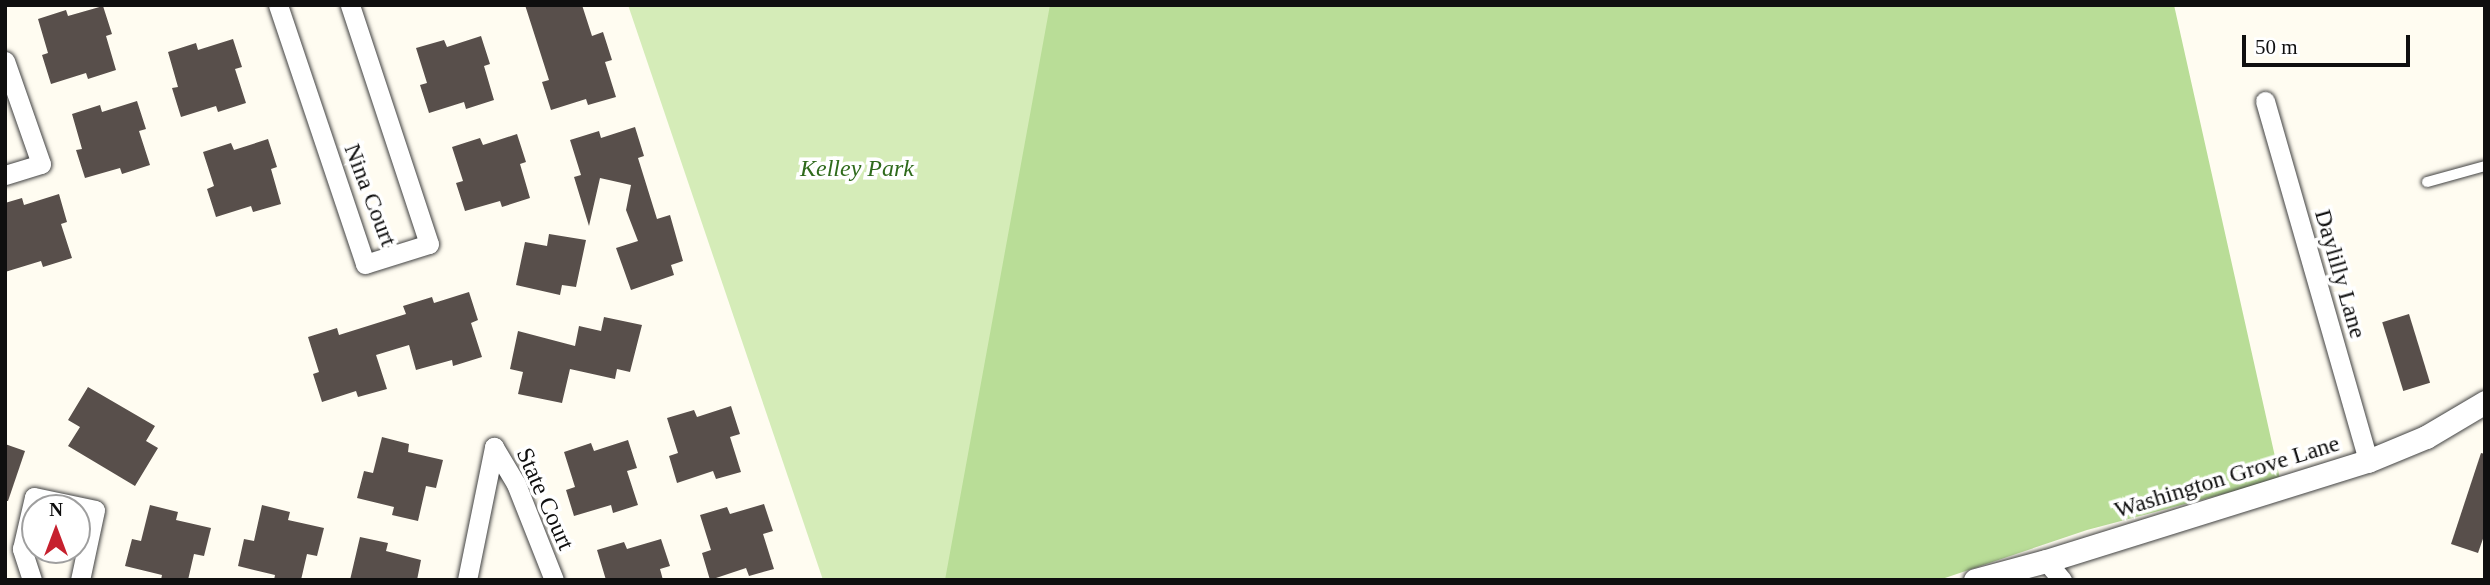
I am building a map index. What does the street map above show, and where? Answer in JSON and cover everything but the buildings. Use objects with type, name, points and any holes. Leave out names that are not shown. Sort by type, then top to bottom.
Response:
[{"type":"street","name":"Nina Court","points":[[278,5],[365,264],[429,244],[349,5]]},
{"type":"street","points":[[5,61],[41,164],[5,175]]},
{"type":"street","name":"Daylilly Lane","points":[[2265,101],[2368,461]]},
{"type":"street","name":"Washington Grove Lane","points":[[1975,580],[2046,561],[2368,461],[2426,437],[2485,402]]},
{"type":"street","name":"State Court","points":[[467,580],[494,447],[516,484],[554,580]]},
{"type":"street","points":[[32,580],[22,549],[34,497],[95,510],[80,580]]},
{"type":"street","points":[[2046,561],[2062,580]]},
{"type":"lane","points":[[2427,182],[2485,166]]},
{"type":"green space","name":"Kelley Park","points":[[628,5],[1055,5],[947,580],[823,580]]},
{"type":"green space","points":[[1050,5],[2174,5],[2280,479],[2087,530],[1939,580],[945,580]]}]
